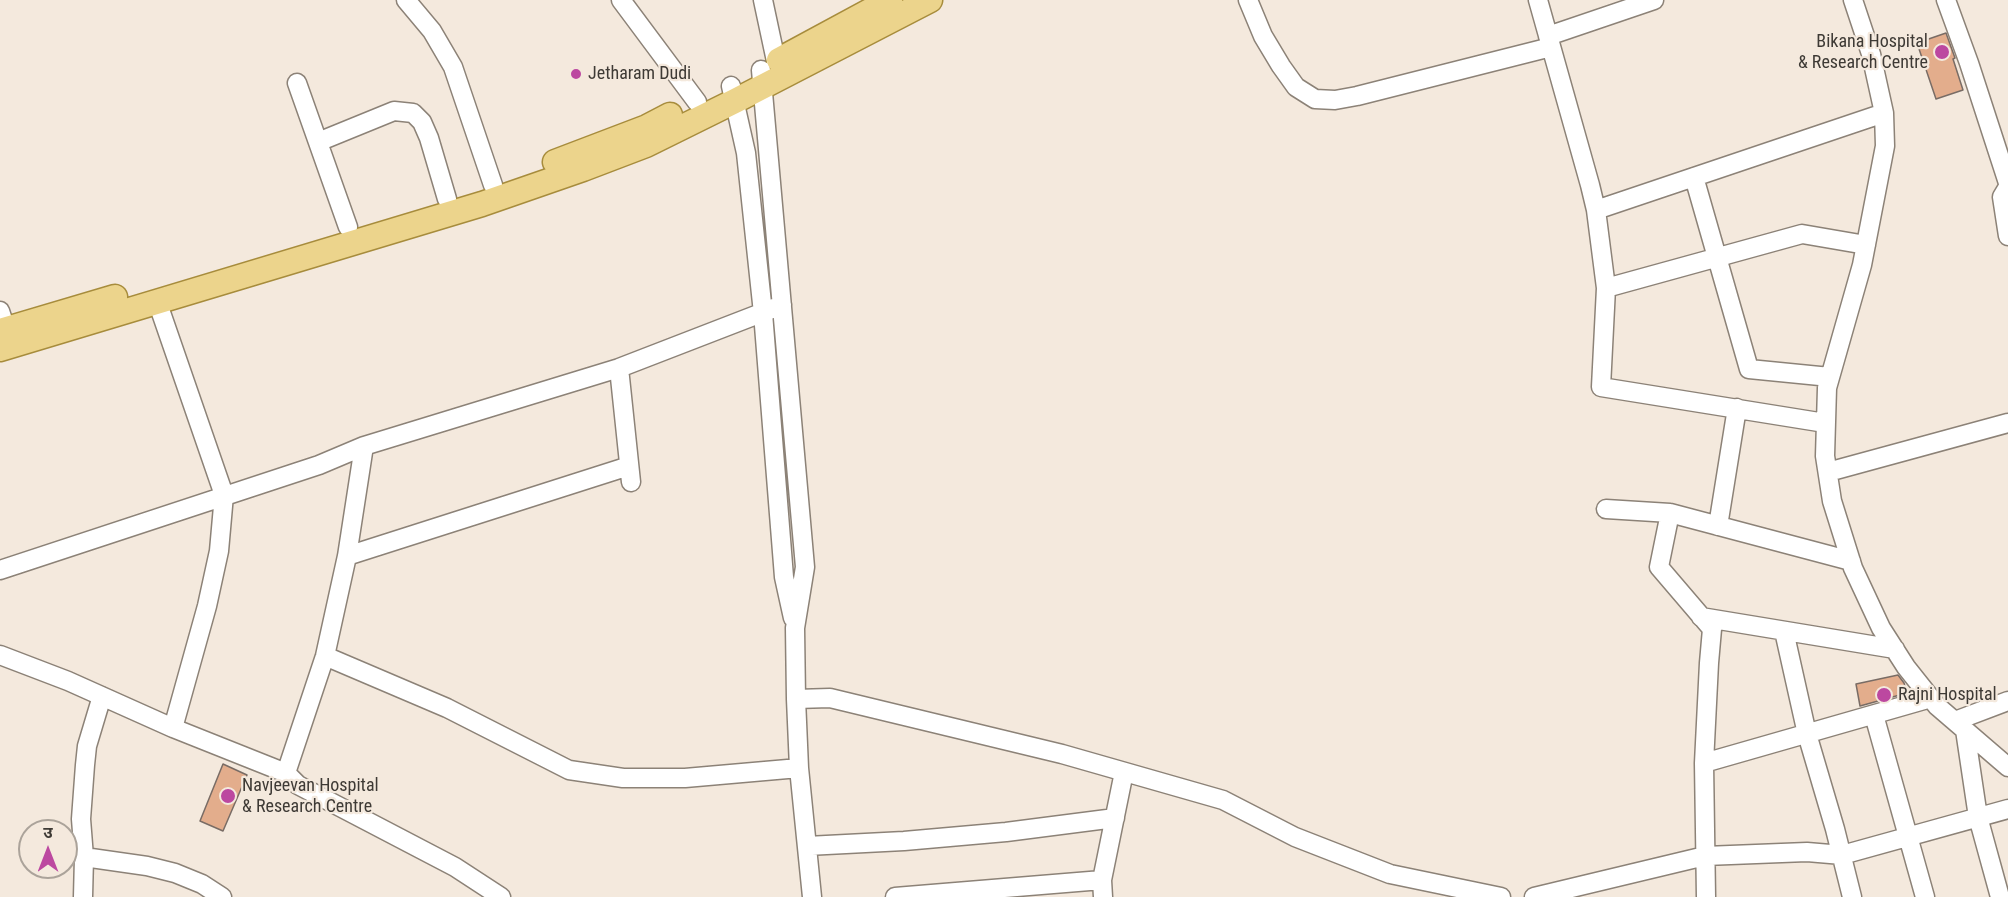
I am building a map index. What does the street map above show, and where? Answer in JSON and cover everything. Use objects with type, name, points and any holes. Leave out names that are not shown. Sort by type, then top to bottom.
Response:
[{"type":"main road","points":[[3,333],[157,301],[482,204],[572,173],[646,145],[890,0]]},
{"type":"main road","points":[[766,73],[930,0]]},
{"type":"main road","points":[[3,333],[493,185],[646,127],[697,102],[733,94]]},
{"type":"street","points":[[406,0],[432,31],[453,67],[493,185]]},
{"type":"street","points":[[621,0],[697,102]]},
{"type":"street","points":[[763,0],[782,305],[806,567],[795,628],[796,699],[799,768],[812,897]]},
{"type":"street","points":[[1248,0],[1263,36],[1296,87],[1315,99],[1335,100],[1357,96],[1550,42],[1646,1]]},
{"type":"street","points":[[1538,0],[1596,210],[1606,288],[1601,387],[1825,423]]},
{"type":"street","points":[[1852,0],[1871,54],[1884,113],[1886,146],[1866,245],[1827,388],[1825,423],[1832,501],[1851,561],[1881,628],[1895,650],[1931,698],[2008,766]]},
{"type":"street","points":[[1946,0],[1970,63],[2008,185],[2001,197],[2008,236]]},
{"type":"street","points":[[297,83],[348,227]]},
{"type":"street","points":[[733,94],[746,153],[763,313],[784,577],[795,628]]},
{"type":"street","points":[[318,142],[394,111],[413,113],[422,122],[429,138],[447,199]]},
{"type":"street","points":[[1596,210],[1884,113]]},
{"type":"street","points":[[1694,177],[1749,369],[1830,377]]},
{"type":"street","points":[[1606,288],[1802,234],[1866,245]]},
{"type":"street","points":[[157,301],[224,495],[219,551],[207,606],[173,729]]},
{"type":"street","points":[[0,570],[319,465],[364,446],[619,368],[782,305]]},
{"type":"street","points":[[347,556],[630,474],[619,368]]},
{"type":"street","points":[[1718,526],[1737,408]]},
{"type":"street","points":[[1828,472],[2008,423]]},
{"type":"street","points":[[285,773],[325,657],[347,556],[364,446]]},
{"type":"street","points":[[1606,509],[1670,513],[1851,561]]},
{"type":"street","points":[[1670,513],[1659,567],[1712,629],[1708,663],[1704,763],[1706,897]]},
{"type":"street","points":[[1701,617],[1895,650]]},
{"type":"street","points":[[1784,631],[1807,734],[1852,897]]},
{"type":"street","points":[[0,655],[68,681],[173,729],[285,773],[298,785],[455,867],[501,897]]},
{"type":"street","points":[[325,657],[447,708],[568,770],[623,778],[685,778],[799,768]]},
{"type":"street","points":[[83,897],[84,857],[81,819],[87,746],[102,696]]},
{"type":"street","points":[[796,699],[830,698],[1062,754],[1223,800],[1295,837],[1390,874],[1489,896]]},
{"type":"street","points":[[1704,763],[1931,698]]},
{"type":"street","points":[[1960,726],[2008,701]]},
{"type":"street","points":[[1874,715],[1925,897]]},
{"type":"street","points":[[1960,726],[1978,817],[2000,897]]},
{"type":"street","points":[[895,897],[1103,888],[1124,772]]},
{"type":"street","points":[[1534,897],[1705,856],[1807,852],[1842,855],[2008,809]]},
{"type":"street","points":[[807,846],[995,833],[1115,818]]},
{"type":"street","points":[[84,857],[147,866],[176,873],[202,884],[222,897]]},
{"type":"building","points":[[1946,33],[1963,90],[1936,99],[1917,43]]},
{"type":"building","points":[[1898,675],[1907,693],[1860,706],[1856,684]]},
{"type":"building","points":[[223,764],[247,775],[223,831],[200,821]]},
{"type":"place","name":"Bikana Hospital & Research Centre","points":[[1942,52]]},
{"type":"place","name":"Jetharam Dudi","points":[[576,74]]},
{"type":"place","name":"Rajni Hospital","points":[[1884,695]]},
{"type":"place","name":"Navjeevan Hospital & Research Centre","points":[[228,796]]}]
